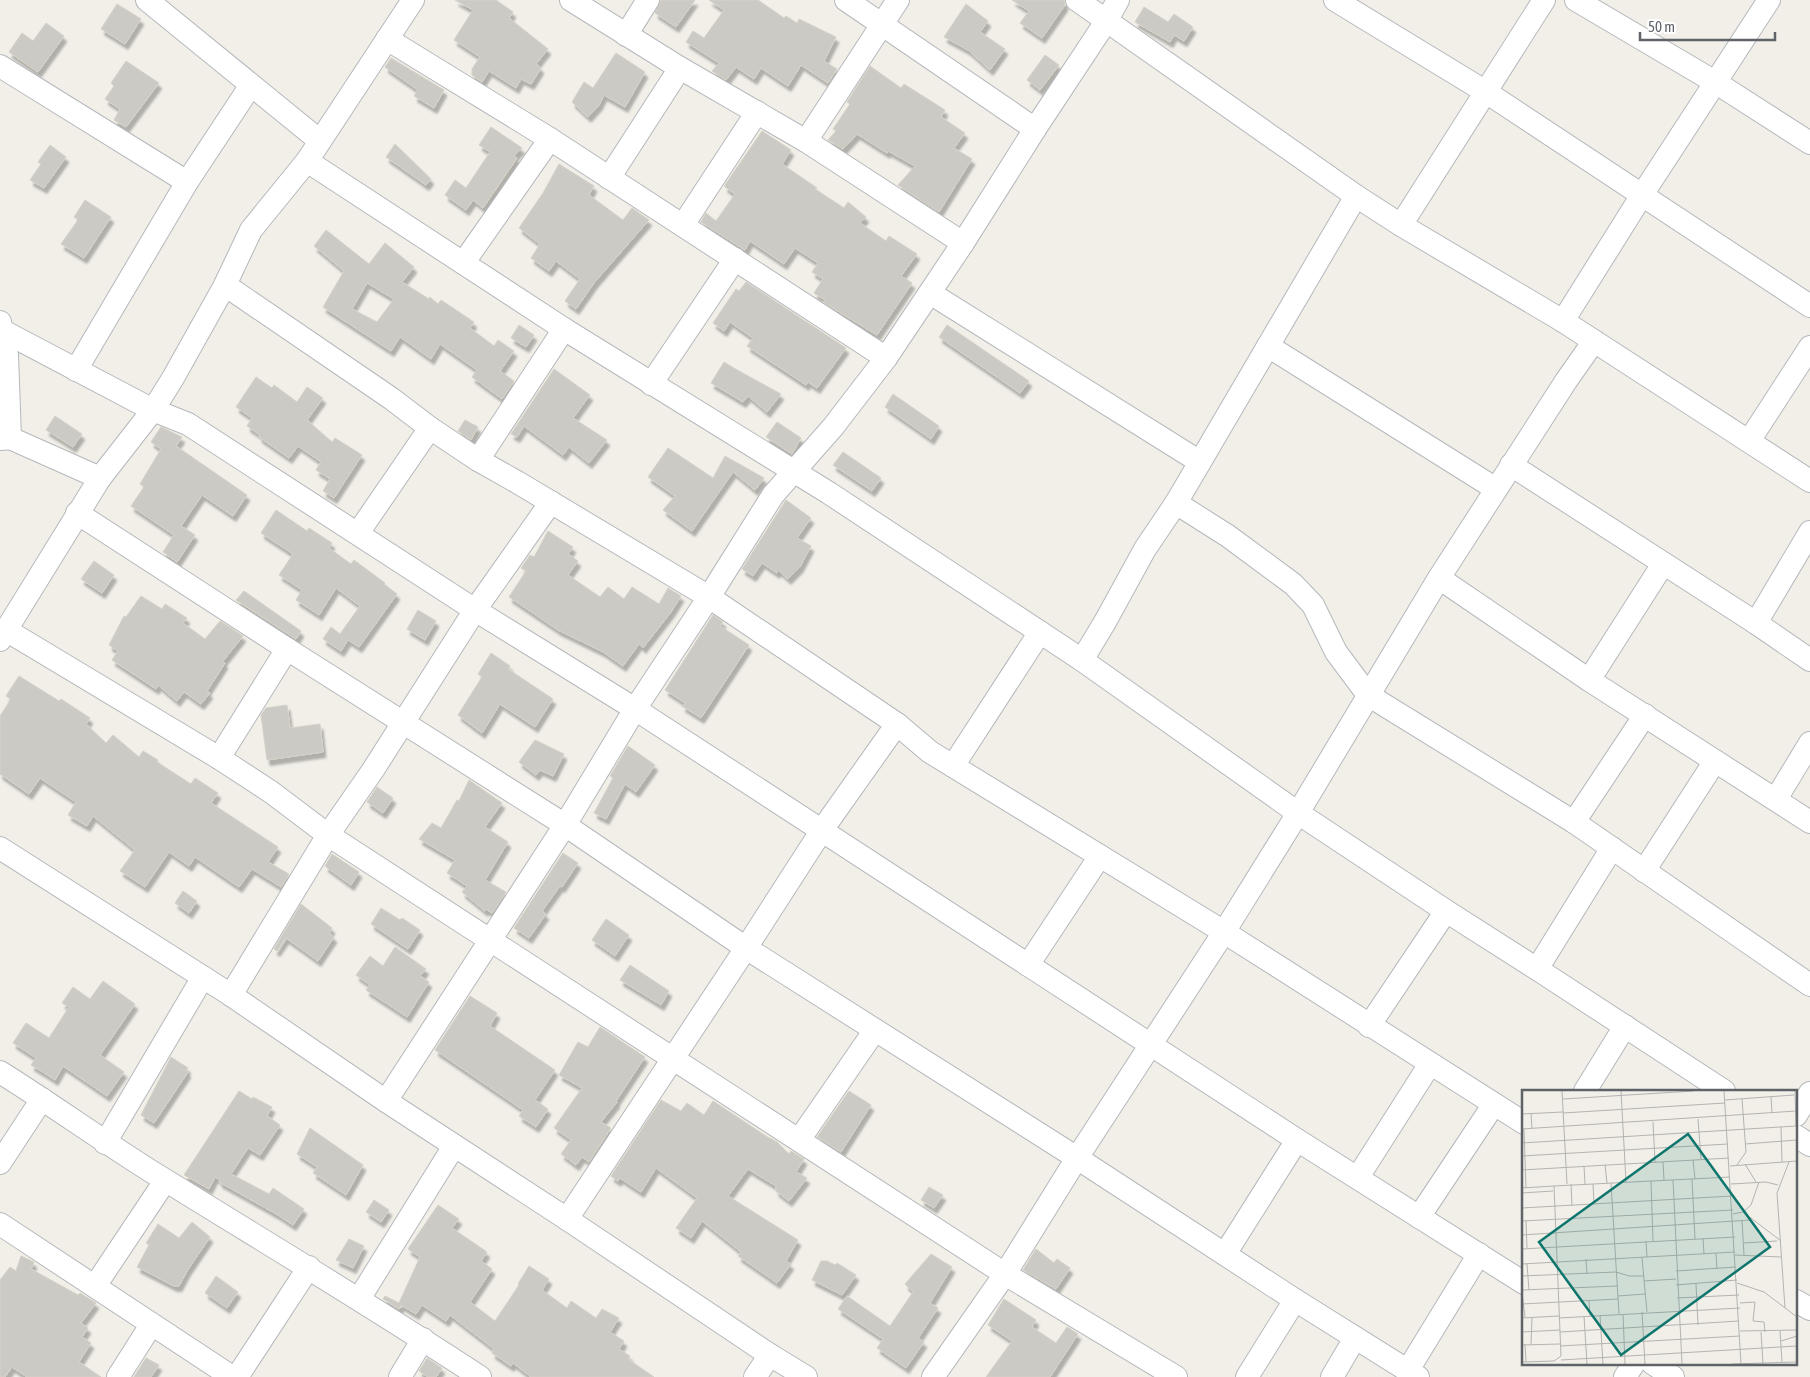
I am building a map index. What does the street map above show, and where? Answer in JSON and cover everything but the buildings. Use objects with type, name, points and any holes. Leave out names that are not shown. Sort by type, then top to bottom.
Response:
[{"type":"street","points":[[146,0],[320,141]]},
{"type":"street","points":[[413,0],[307,161],[250,230],[225,285],[173,378],[153,410],[100,478],[3,635],[219,758],[271,792],[328,835],[799,1140],[1148,1370],[1176,1377]]},
{"type":"street","points":[[571,0],[680,68],[806,141],[963,243]]},
{"type":"street","points":[[626,35],[648,0]]},
{"type":"street","points":[[846,0],[1035,129]]},
{"type":"street","points":[[806,141],[898,0]]},
{"type":"street","points":[[1077,0],[1356,196],[1401,225],[1563,321],[1810,481]]},
{"type":"street","points":[[386,1101],[565,824],[635,709],[773,496],[833,427],[886,358],[963,243],[1118,0]]},
{"type":"street","points":[[1335,0],[1362,7],[1486,92],[1810,306]]},
{"type":"street","points":[[1401,225],[1544,0]]},
{"type":"street","points":[[1576,0],[1715,82],[1810,143]]},
{"type":"street","points":[[1563,321],[1642,195],[1769,0]]},
{"type":"street","points":[[387,39],[550,139],[886,358]]},
{"type":"street","points":[[0,66],[188,182]]},
{"type":"street","points":[[609,178],[680,68]]},
{"type":"street","points":[[76,370],[188,182],[251,85]]},
{"type":"street","points":[[683,225],[757,112]]},
{"type":"street","points":[[464,262],[550,139]]},
{"type":"street","points":[[307,161],[564,329],[828,493],[1040,632],[1298,814],[1722,1090]]},
{"type":"street","points":[[1082,660],[1145,549],[1176,503],[1356,196]]},
{"type":"street","points":[[651,384],[735,259]]},
{"type":"street","points":[[225,285],[478,460],[709,597],[896,724],[930,752],[1224,932],[1522,1123]]},
{"type":"street","points":[[930,293],[1200,462]]},
{"type":"street","points":[[1,326],[76,370],[153,410],[188,424],[475,610],[635,709],[1297,1140],[1522,1282]]},
{"type":"street","points":[[1,326],[7,355],[5,439],[100,478]]},
{"type":"street","points":[[478,460],[564,329]]},
{"type":"street","points":[[933,1377],[1004,1274],[1076,1158],[1224,932],[1298,814],[1439,578],[1594,341]]},
{"type":"street","points":[[1268,346],[1496,489]]},
{"type":"street","points":[[1749,442],[1810,347]]},
{"type":"street","points":[[358,533],[430,428]]},
{"type":"street","points":[[1512,465],[1810,660]]},
{"type":"street","points":[[232,995],[328,835],[404,722],[475,610],[551,502]]},
{"type":"street","points":[[1176,503],[1228,536],[1293,584],[1313,605],[1336,652],[1368,695],[1574,822],[1810,984]]},
{"type":"street","points":[[77,513],[565,824],[746,948],[1295,1300],[1413,1373],[1478,1254]]},
{"type":"street","points":[[1756,623],[1810,532]]},
{"type":"street","points":[[1589,680],[1663,564]]},
{"type":"street","points":[[1439,578],[1589,680],[1810,822]]},
{"type":"street","points":[[953,766],[1040,632]]},
{"type":"street","points":[[219,758],[288,649]]},
{"type":"street","points":[[1574,822],[1645,716]]},
{"type":"street","points":[[567,1219],[822,830],[896,724]]},
{"type":"street","points":[[1776,799],[1810,743]]},
{"type":"street","points":[[1644,871],[1715,761]]},
{"type":"street","points":[[0,848],[232,995],[386,1101],[806,1377]]},
{"type":"street","points":[[1537,969],[1612,848]]},
{"type":"street","points":[[1028,965],[1100,856]]},
{"type":"street","points":[[1369,1026],[1446,911]]},
{"type":"street","points":[[105,1143],[203,977]]},
{"type":"street","points":[[1586,1090],[1625,1026]]},
{"type":"street","points":[[799,1140],[875,1030]]},
{"type":"street","points":[[1358,1177],[1430,1064]]},
{"type":"street","points":[[0,1072],[105,1143],[309,1267],[480,1377]]},
{"type":"street","points":[[1798,1112],[1810,1093]]},
{"type":"street","points":[[0,1163],[42,1099]]},
{"type":"street","points":[[1419,1217],[1494,1104]]},
{"type":"street","points":[[1798,1137],[1810,1145]]},
{"type":"street","points":[[1225,1254],[1297,1140]]},
{"type":"street","points":[[359,1299],[454,1146]]},
{"type":"street","points":[[95,1286],[165,1180]]},
{"type":"street","points":[[0,1224],[232,1377]]},
{"type":"street","points":[[237,1377],[309,1267]]},
{"type":"street","points":[[1247,1377],[1295,1300]]},
{"type":"street","points":[[1798,1302],[1810,1309]]},
{"type":"street","points":[[118,1377],[151,1325]]},
{"type":"street","points":[[1332,1377],[1355,1338]]},
{"type":"street","points":[[400,1377],[423,1339]]},
{"type":"street","points":[[755,1377],[770,1355]]},
{"type":"street","points":[[1625,1377],[1633,1364]]},
{"type":"street","points":[[1654,1364],[1673,1377]]}]
